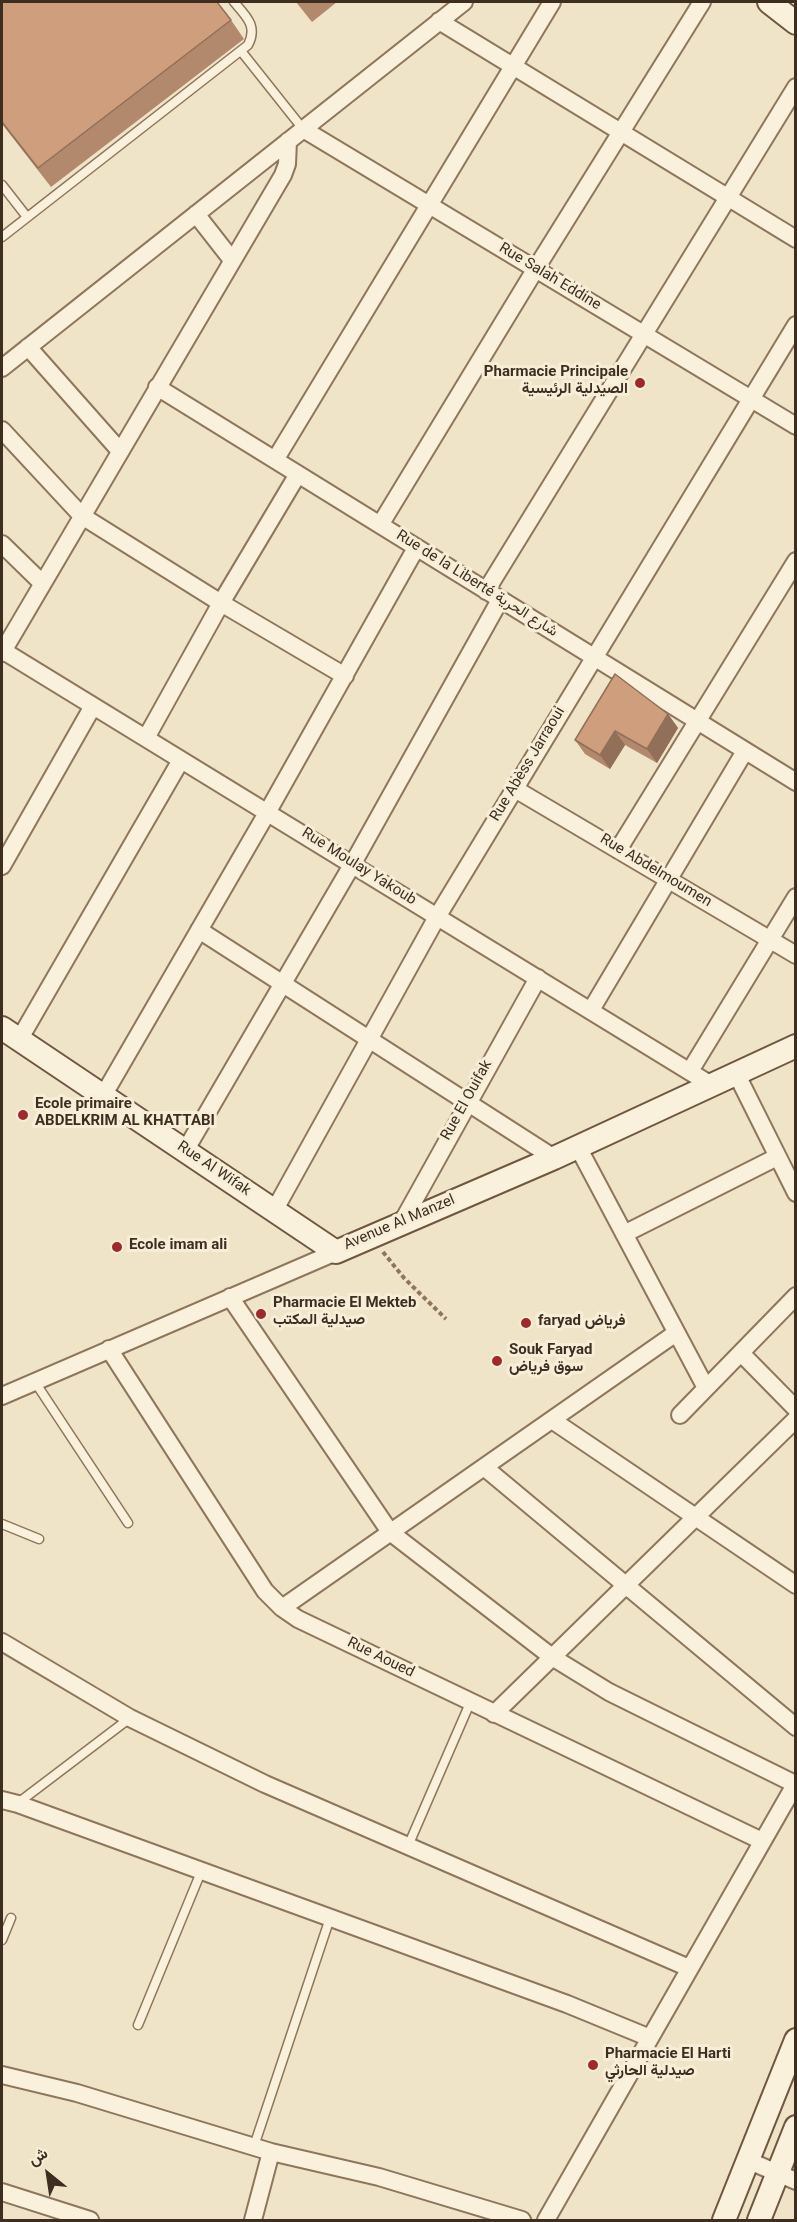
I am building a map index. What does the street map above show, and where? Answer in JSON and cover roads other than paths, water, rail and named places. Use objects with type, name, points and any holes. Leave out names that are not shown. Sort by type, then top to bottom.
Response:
[{"type":"street","points":[[2,368],[464,2]]},
{"type":"street","points":[[275,460],[552,2]]},
{"type":"street","points":[[380,525],[702,2]]},
{"type":"street","points":[[769,2],[795,23]]},
{"type":"street","points":[[440,21],[795,239]]},
{"type":"street","points":[[185,1151],[352,865],[493,595],[644,335],[795,87]]},
{"type":"street","name":"Rue Salah Eddine","points":[[303,129],[795,426]]},
{"type":"street","points":[[2,651],[283,175],[287,164],[288,141]]},
{"type":"street","points":[[196,214],[232,260]]},
{"type":"street","name":"Rue Abèss Jarraoui","points":[[274,1211],[437,917],[795,325]]},
{"type":"street","points":[[28,347],[120,451]]},
{"type":"street","name":"Rue de la Liberté شارع الحرية","points":[[157,387],[795,782]]},
{"type":"street","points":[[2,430],[82,516],[221,603],[345,676]]},
{"type":"street","points":[[146,738],[221,603],[298,474]]},
{"type":"street","points":[[2,544],[42,583]]},
{"type":"street","points":[[103,1096],[267,813],[416,548]]},
{"type":"street","points":[[618,850],[795,561]]},
{"type":"street","name":"Rue Moulay Yakoub","points":[[2,651],[713,1086]]},
{"type":"street","points":[[2,866],[93,706]]},
{"type":"street","points":[[591,1011],[745,751]]},
{"type":"street","points":[[10,1034],[180,760]]},
{"type":"street","name":"Rue Abdelmoumen","points":[[515,789],[795,955]]},
{"type":"street","points":[[690,1071],[795,897]]},
{"type":"street","points":[[199,930],[554,1158]]},
{"type":"street","name":"Rue El Ouifak","points":[[401,1224],[538,978]]},
{"type":"street","name":"Rue Al Wifak","points":[[10,1034],[336,1252]]},
{"type":"street","name":"Avenue Al Manzel","points":[[2,1396],[554,1158],[737,1075],[795,1046]]},
{"type":"street","points":[[737,1075],[795,1193]]},
{"type":"street","points":[[578,1147],[706,1388]]},
{"type":"street","points":[[624,1234],[777,1156]]},
{"type":"street","points":[[680,1415],[795,1296]]},
{"type":"street","points":[[230,1297],[390,1532],[552,1657],[609,1692],[795,1783],[546,2220]]},
{"type":"street","points":[[282,1608],[676,1333]]},
{"type":"street","name":"Rue Aoued","points":[[109,1349],[265,1591],[282,1608],[298,1619],[470,1703],[762,1840]]},
{"type":"street","points":[[741,1353],[795,1409]]},
{"type":"street","points":[[494,1714],[795,1419]]},
{"type":"street","points":[[552,1420],[795,1585]]},
{"type":"street","points":[[484,1467],[795,1727]]},
{"type":"street","points":[[2,1642],[130,1718],[265,1784],[689,1968]]},
{"type":"street","points":[[10,1802],[567,2004],[650,2038]]},
{"type":"street","points":[[724,2220],[795,2040]]},
{"type":"street","points":[[2,2075],[77,2093],[271,2152],[379,2177],[522,2220]]},
{"type":"street","points":[[759,2220],[787,2177],[795,2127]]},
{"type":"street","points":[[253,2220],[271,2152]]},
{"type":"street","points":[[747,2160],[787,2177]]},
{"type":"street","points":[[2,2192],[90,2220]]},
{"type":"lane","points":[[2,237],[248,45],[253,37],[252,27],[234,2]]},
{"type":"lane","points":[[241,51],[303,129]]},
{"type":"lane","points":[[2,185],[27,217]]},
{"type":"lane","points":[[35,1382],[128,1523]]},
{"type":"lane","points":[[2,1524],[39,1539]]},
{"type":"lane","points":[[408,1846],[470,1703]]},
{"type":"lane","points":[[10,1802],[130,1718]]},
{"type":"lane","points":[[138,2025],[201,1872]]},
{"type":"lane","points":[[2,1940],[11,1918]]},
{"type":"lane","points":[[254,2146],[330,1918]]},
{"type":"place","name":"Pharmacie Principale الصيدلية الرئيسية","points":[[640,383]]},
{"type":"place","name":"Ecole primaire ABDELKRIM AL KHATTABI","points":[[23,1115]]},
{"type":"place","name":"Ecole imam ali","points":[[117,1247]]},
{"type":"place","name":"Pharmacie El Mekteb صيدلية المكتب","points":[[261,1314]]},
{"type":"place","name":"faryad فرياض","points":[[526,1323]]},
{"type":"place","name":"Souk Faryad سوق فرياض","points":[[497,1361]]},
{"type":"place","name":"Pharmacie El Harti صيدلية الحارثي","points":[[593,2065]]}]
